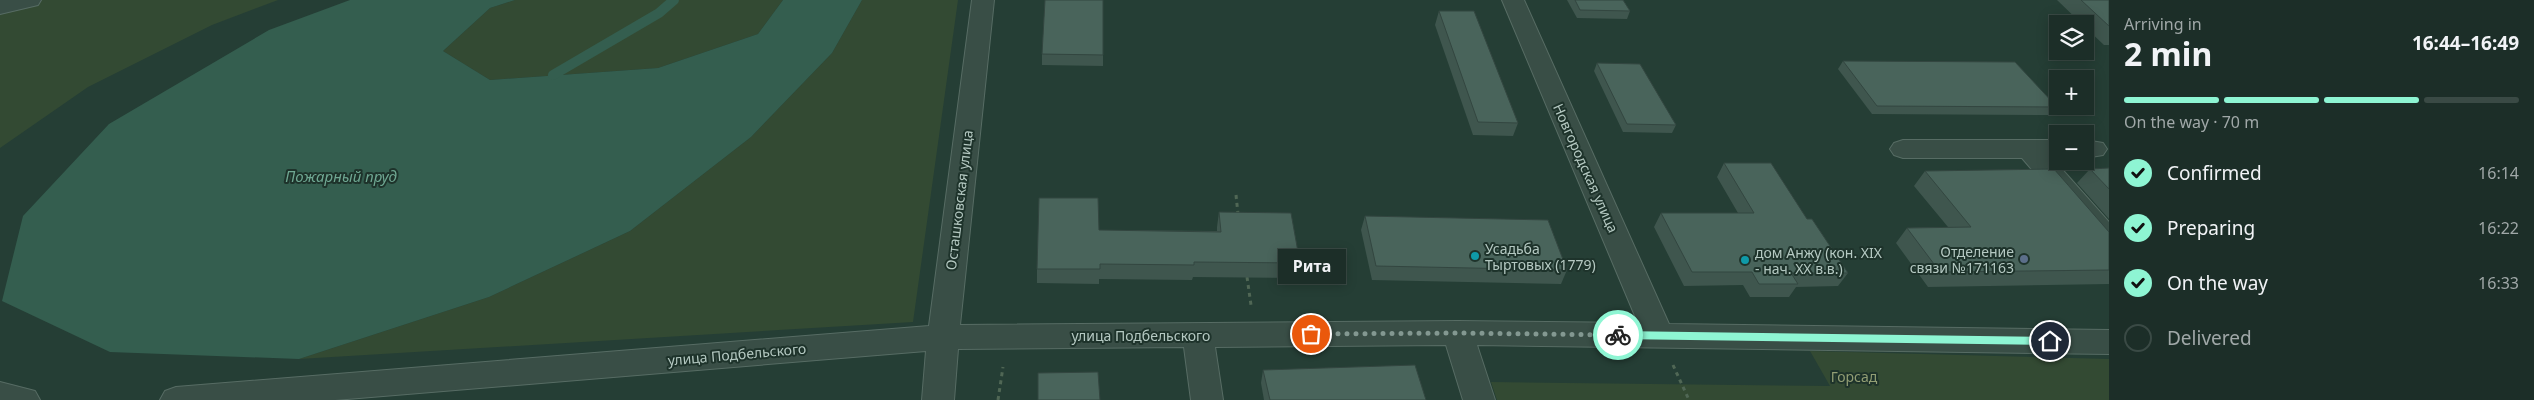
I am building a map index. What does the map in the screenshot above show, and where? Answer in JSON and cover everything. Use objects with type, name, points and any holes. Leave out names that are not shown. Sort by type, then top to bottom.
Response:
[{"type":"street","points":[[0,7],[30,0]]},
{"type":"street","name":"Осташковская улица","points":[[938,400],[943,337],[983,0]]},
{"type":"street","name":"Новгородская улица","points":[[1513,0],[1666,349]]},
{"type":"street","points":[[1903,149],[2049,149]]},
{"type":"street","points":[[2029,149],[2109,241]]},
{"type":"street","points":[[1458,333],[1480,400]]},
{"type":"street","name":"улица Подбельского","points":[[176,400],[943,337],[1458,333],[1666,349],[2109,342]]},
{"type":"street","points":[[1198,334],[1207,400]]},
{"type":"street","points":[[0,395],[24,400]]},
{"type":"path","points":[[1236,195],[1239,219]]},
{"type":"path","points":[[1666,349],[1689,400]]},
{"type":"green space","points":[[0,0],[278,0],[212,25],[88,87],[0,148]]},
{"type":"green space","points":[[515,0],[783,0],[758,34],[658,68],[490,80],[443,51],[490,8]]},
{"type":"green space","points":[[862,0],[958,0],[913,322],[299,359],[489,297],[630,231],[751,137],[832,53]]},
{"type":"green space","name":"Горсад","points":[[1810,351],[2109,359],[2109,400],[1497,400],[1491,382],[1830,386]]},
{"type":"water","name":"Пожарный пруд","points":[[350,0],[515,0],[490,8],[443,51],[490,80],[658,68],[758,34],[783,0],[862,0],[832,53],[751,137],[630,231],[489,297],[299,359],[110,352],[2,301],[23,216],[109,124],[269,30]]},
{"type":"building","points":[[1045,0],[1103,0],[1103,55],[1042,54]]},
{"type":"building","points":[[1575,0],[1623,0],[1630,11],[1580,10]]},
{"type":"building","points":[[2081,0],[2109,0],[2109,26]]},
{"type":"building","points":[[1439,11],[1474,11],[1518,123],[1478,122]]},
{"type":"building","points":[[1843,61],[2015,62],[2049,98],[2049,107],[1877,106]]},
{"type":"building","points":[[1597,63],[1640,64],[1676,125],[1627,124]]},
{"type":"building","points":[[1724,163],[1771,163],[1807,219],[1812,219],[1848,273],[1791,273],[1798,284],[1759,284],[1752,272],[1692,272],[1661,213],[1754,213]]},
{"type":"building","points":[[2109,168],[2109,189],[2091,170]]},
{"type":"building","points":[[2055,170],[2109,232],[2109,270],[1940,272],[1907,228],[1971,227],[1925,171]]},
{"type":"building","points":[[1039,198],[1098,198],[1099,230],[1221,232],[1219,212],[1291,213],[1300,263],[1194,262],[1194,265],[1100,264],[1100,269],[1037,269]]},
{"type":"building","points":[[1365,216],[1548,220],[1567,270],[1376,266]]},
{"type":"building","points":[[1415,365],[1426,400],[1270,400],[1263,370]]},
{"type":"building","points":[[1098,372],[1100,400],[1038,400],[1038,373]]},
{"type":"waterway","points":[[553,75],[659,13],[674,0]]},
{"type":"way so far","points":[[1311,334],[1618,335]]},
{"type":"place","name":"Усадьба Тыртовых (1779)","points":[[1475,256]]},
{"type":"place","name":"Отделение связи №171163","points":[[2024,259]]},
{"type":"place","name":"дом Анжу (кон. XIX - нач. XX в.в.)","points":[[1745,260]]},
{"type":"place","name":"Рита","points":[[1311,334]]},
{"type":"route","points":[[1618,335],[2050,341]]}]
